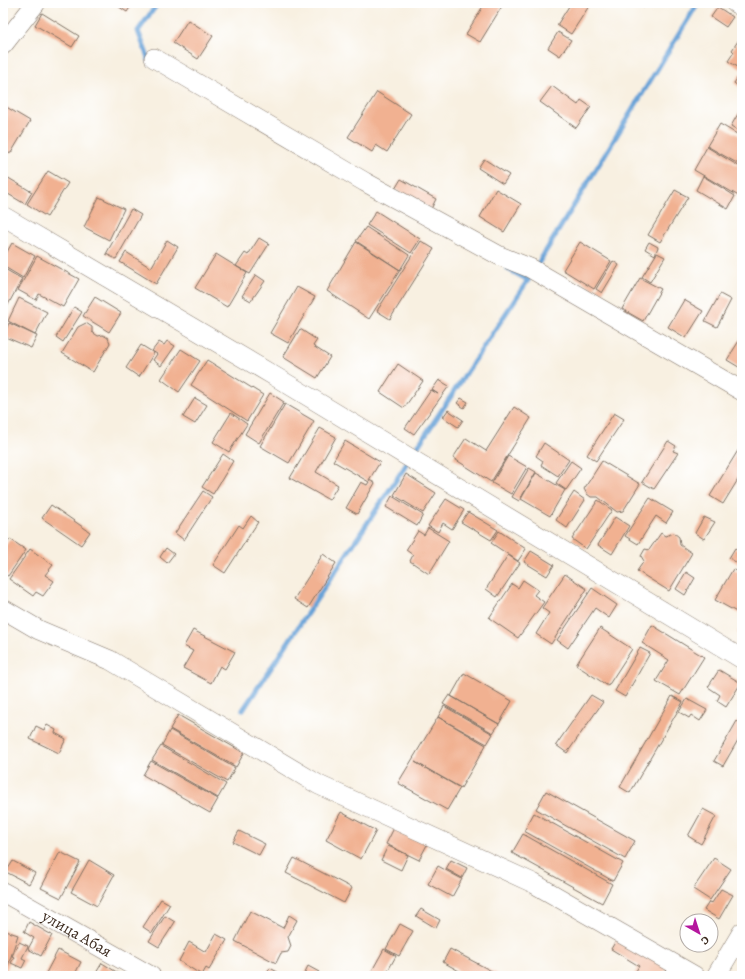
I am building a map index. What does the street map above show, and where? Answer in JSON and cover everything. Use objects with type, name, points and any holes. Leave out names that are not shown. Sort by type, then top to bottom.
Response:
[{"type":"street","points":[[3,45],[36,3]]},
{"type":"street","points":[[735,3],[742,7]]},
{"type":"street","points":[[154,58],[365,182],[500,256],[536,272],[742,391]]},
{"type":"street","points":[[3,216],[410,457],[742,659]]},
{"type":"street","points":[[3,609],[40,630],[110,660],[319,785],[533,883],[695,976]]},
{"type":"street","name":"улица Абая","points":[[3,892],[151,976]]},
{"type":"street","points":[[716,976],[742,932]]},
{"type":"building","points":[[113,3],[133,3],[127,12]]},
{"type":"building","points":[[485,3],[504,3],[480,42],[466,34]]},
{"type":"building","points":[[571,3],[591,3],[571,34],[557,25]]},
{"type":"building","points":[[636,3],[648,3],[644,8]]},
{"type":"building","points":[[718,7],[733,17],[726,27],[711,17]]},
{"type":"building","points":[[42,13],[79,36],[72,47],[35,25]]},
{"type":"building","points":[[188,20],[213,36],[198,59],[173,43]]},
{"type":"building","points":[[558,32],[571,40],[560,56],[548,48]]},
{"type":"building","points":[[742,35],[741,69],[728,61],[734,52],[732,50]]},
{"type":"building","points":[[742,72],[742,89],[734,83]]},
{"type":"building","points":[[552,86],[578,105],[581,100],[591,107],[576,128],[540,102]]},
{"type":"building","points":[[377,92],[411,114],[387,152],[376,145],[372,152],[348,137]]},
{"type":"building","points":[[3,105],[30,121],[11,153],[5,154],[3,153]]},
{"type":"building","points":[[742,107],[742,133],[731,126]]},
{"type":"building","points":[[720,124],[742,137],[742,166],[707,146]]},
{"type":"building","points":[[707,147],[742,168],[742,198],[694,170]]},
{"type":"building","points":[[484,159],[509,175],[503,184],[478,168]]},
{"type":"building","points":[[48,171],[68,183],[47,217],[27,204]]},
{"type":"building","points":[[5,176],[32,192],[25,204],[3,191],[3,179]]},
{"type":"building","points":[[703,176],[735,196],[728,209],[696,190]]},
{"type":"building","points":[[401,179],[436,199],[431,209],[395,189]]},
{"type":"building","points":[[496,189],[521,204],[504,232],[480,217]]},
{"type":"building","points":[[675,190],[688,197],[660,242],[648,235]]},
{"type":"building","points":[[99,197],[124,209],[109,240],[84,227]]},
{"type":"building","points":[[131,209],[141,215],[116,259],[106,254]]},
{"type":"building","points":[[376,211],[420,239],[411,253],[367,225]]},
{"type":"building","points":[[366,227],[409,255],[400,270],[356,241]]},
{"type":"building","points":[[259,238],[269,244],[250,274],[236,266],[245,253],[248,255]]},
{"type":"building","points":[[167,240],[178,247],[156,284],[120,262],[126,252],[151,268]]},
{"type":"building","points":[[421,241],[434,249],[390,319],[377,311]]},
{"type":"building","points":[[356,242],[400,270],[369,319],[327,291]]},
{"type":"building","points":[[580,242],[611,261],[594,289],[563,270]]},
{"type":"building","points":[[649,242],[658,247],[655,255],[645,249]]},
{"type":"building","points":[[12,243],[35,256],[23,278],[3,266],[3,259]]},
{"type":"building","points":[[657,253],[665,257],[650,282],[642,277]]},
{"type":"building","points":[[216,254],[247,273],[227,307],[195,288]]},
{"type":"building","points":[[37,256],[79,279],[63,307],[39,294],[36,300],[18,290]]},
{"type":"building","points":[[613,261],[619,265],[602,293],[596,289]]},
{"type":"building","points":[[3,268],[22,279],[3,314]]},
{"type":"building","points":[[256,275],[265,281],[251,301],[242,296]]},
{"type":"building","points":[[640,278],[661,289],[643,321],[622,309]]},
{"type":"building","points":[[297,287],[315,297],[288,343],[270,333]]},
{"type":"building","points":[[720,294],[731,300],[717,327],[705,321]]},
{"type":"building","points":[[95,297],[121,313],[109,332],[83,316]]},
{"type":"building","points":[[19,298],[47,312],[35,335],[8,321]]},
{"type":"building","points":[[684,300],[703,311],[686,338],[668,327]]},
{"type":"building","points":[[74,307],[82,312],[63,342],[56,337]]},
{"type":"building","points":[[9,323],[37,336],[31,348],[3,336]]},
{"type":"building","points":[[86,323],[92,327],[92,332],[98,336],[103,335],[108,338],[110,343],[93,372],[62,353],[78,327]]},
{"type":"building","points":[[300,329],[317,340],[313,346],[330,357],[317,378],[283,357]]},
{"type":"building","points":[[742,336],[742,369],[727,360]]},
{"type":"building","points":[[167,341],[175,346],[161,366],[153,360],[157,354],[152,351],[159,342],[164,345]]},
{"type":"building","points":[[141,345],[154,353],[139,377],[126,368]]},
{"type":"building","points":[[181,349],[200,361],[179,392],[161,379]]},
{"type":"building","points":[[207,360],[263,395],[247,421],[191,385]]},
{"type":"building","points":[[398,364],[423,381],[404,408],[380,392]]},
{"type":"building","points":[[439,380],[449,386],[414,434],[405,428],[431,390],[438,394],[432,390]]},
{"type":"building","points":[[270,393],[284,402],[259,443],[245,434]]},
{"type":"building","points":[[195,398],[207,405],[195,424],[183,417]]},
{"type":"building","points":[[461,398],[468,402],[464,408],[457,403]]},
{"type":"building","points":[[285,404],[314,421],[289,463],[260,446]]},
{"type":"building","points":[[514,407],[531,418],[491,482],[453,458],[466,438],[486,451]]},
{"type":"building","points":[[448,410],[463,420],[458,427],[443,417]]},
{"type":"building","points":[[231,413],[247,424],[229,452],[213,442]]},
{"type":"building","points":[[614,413],[624,419],[596,461],[587,455]]},
{"type":"building","points":[[320,428],[336,437],[316,472],[338,485],[329,500],[290,478]]},
{"type":"building","points":[[345,441],[380,462],[369,480],[375,483],[357,514],[346,508],[361,482],[367,485],[369,482],[333,461]]},
{"type":"building","points":[[668,441],[676,446],[673,451],[678,453],[654,489],[642,482]]},
{"type":"building","points":[[544,443],[569,460],[558,476],[541,465],[543,461],[536,456]]},
{"type":"building","points":[[742,444],[742,473],[723,504],[710,496]]},
{"type":"building","points":[[223,454],[233,461],[213,494],[202,487]]},
{"type":"building","points":[[508,456],[527,467],[511,494],[492,483]]},
{"type":"building","points":[[571,461],[581,468],[566,490],[556,483]]},
{"type":"building","points":[[602,461],[640,484],[623,511],[617,512],[598,497],[591,497],[584,489]]},
{"type":"building","points":[[529,468],[536,472],[519,501],[512,497]]},
{"type":"building","points":[[536,473],[565,490],[550,516],[521,499]]},
{"type":"building","points":[[406,474],[436,493],[423,513],[394,495]]},
{"type":"building","points":[[203,491],[212,497],[184,540],[175,533]]},
{"type":"building","points":[[574,492],[585,500],[567,528],[556,520]]},
{"type":"building","points":[[392,496],[423,515],[417,526],[386,507]]},
{"type":"building","points":[[650,498],[673,512],[666,523],[656,516],[638,544],[625,536]]},
{"type":"building","points":[[446,499],[464,510],[452,529],[443,523],[438,532],[428,526]]},
{"type":"building","points":[[598,500],[612,510],[586,549],[572,539]]},
{"type":"building","points":[[51,505],[90,532],[81,545],[42,518]]},
{"type":"building","points":[[468,512],[498,530],[491,540],[461,522]]},
{"type":"building","points":[[251,516],[258,522],[225,573],[213,565],[239,525],[243,528]]},
{"type":"building","points":[[615,517],[629,526],[612,554],[598,545]]},
{"type":"building","points":[[704,517],[715,522],[704,539],[695,533]]},
{"type":"building","points":[[428,528],[449,541],[429,574],[410,561],[413,555],[406,550],[418,531],[424,535]]},
{"type":"building","points":[[499,531],[526,549],[518,561],[491,543]]},
{"type":"building","points":[[661,533],[665,536],[674,533],[679,537],[680,545],[692,553],[669,591],[637,571],[644,561],[641,556],[645,549],[649,550]]},
{"type":"building","points":[[10,539],[26,550],[8,576],[3,575],[3,549]]},
{"type":"building","points":[[166,548],[174,554],[167,563],[160,557]]},
{"type":"building","points":[[735,548],[742,553],[742,566],[729,558]]},
{"type":"building","points":[[30,549],[53,565],[45,575],[54,581],[43,596],[36,592],[33,596],[9,579]]},
{"type":"building","points":[[531,551],[554,565],[547,576],[524,562]]},
{"type":"building","points":[[323,554],[336,563],[308,608],[294,599]]},
{"type":"building","points":[[508,555],[520,563],[497,597],[486,589]]},
{"type":"building","points":[[733,569],[742,574],[742,615],[715,600]]},
{"type":"building","points":[[686,572],[695,578],[685,595],[676,589]]},
{"type":"building","points":[[565,574],[587,589],[551,644],[536,634],[549,613],[542,608]]},
{"type":"building","points":[[523,580],[538,590],[534,595],[544,602],[518,638],[489,618],[512,584],[518,588]]},
{"type":"building","points":[[592,588],[617,605],[609,618],[595,608],[568,648],[557,640]]},
{"type":"building","points":[[652,625],[704,657],[680,695],[656,681],[669,660],[642,643]]},
{"type":"building","points":[[742,625],[742,635],[737,633]]},
{"type":"building","points":[[600,628],[632,649],[608,686],[576,665]]},
{"type":"building","points":[[193,630],[235,652],[225,669],[220,666],[211,683],[183,668],[193,651],[184,646]]},
{"type":"building","points":[[640,648],[650,653],[625,697],[615,691]]},
{"type":"building","points":[[719,670],[741,683],[726,707],[717,701],[720,695],[708,687]]},
{"type":"building","points":[[464,673],[512,701],[499,724],[451,696]]},
{"type":"building","points":[[449,695],[499,724],[493,733],[443,704]]},
{"type":"building","points":[[591,695],[603,702],[567,753],[556,745]]},
{"type":"building","points":[[672,696],[683,702],[630,793],[620,787]]},
{"type":"building","points":[[687,699],[707,710],[700,721],[691,715],[689,718],[679,712]]},
{"type":"building","points":[[444,706],[493,734],[487,744],[438,717]]},
{"type":"building","points":[[178,715],[244,753],[236,767],[170,729]]},
{"type":"building","points":[[438,717],[486,745],[461,788],[415,762],[460,788],[447,810],[398,783]]},
{"type":"building","points":[[737,721],[742,724],[742,733],[723,766],[714,761]]},
{"type":"building","points":[[47,725],[56,730],[55,733],[66,739],[59,753],[30,739],[36,726],[44,730]]},
{"type":"building","points":[[170,730],[235,768],[227,782],[162,745]]},
{"type":"building","points":[[161,746],[226,784],[218,798],[152,760]]},
{"type":"building","points":[[151,761],[218,799],[210,813],[143,775]]},
{"type":"building","points":[[546,791],[635,841],[625,859],[536,809]]},
{"type":"building","points":[[703,809],[716,816],[701,844],[688,836]]},
{"type":"building","points":[[341,812],[376,831],[361,859],[326,840]]},
{"type":"building","points":[[534,813],[623,863],[613,881],[524,831]]},
{"type":"building","points":[[396,824],[429,841],[419,860],[386,844]]},
{"type":"building","points":[[239,831],[265,844],[259,855],[233,842]]},
{"type":"building","points":[[523,834],[612,884],[602,903],[512,853]]},
{"type":"building","points":[[388,846],[408,855],[401,870],[381,860]]},
{"type":"building","points":[[60,852],[80,862],[61,898],[41,888]]},
{"type":"building","points":[[294,858],[352,888],[344,903],[286,873]]},
{"type":"building","points":[[714,858],[731,869],[710,900],[693,889]]},
{"type":"building","points":[[89,860],[114,875],[97,906],[71,892]]},
{"type":"building","points":[[451,860],[467,868],[462,878],[446,869]]},
{"type":"building","points":[[13,861],[35,873],[29,884],[6,872]]},
{"type":"building","points":[[438,866],[462,879],[452,897],[428,884]]},
{"type":"building","points":[[721,889],[733,895],[719,919],[719,913],[709,913],[704,910],[709,902],[712,903]]},
{"type":"building","points":[[161,899],[170,904],[152,933],[143,927]]},
{"type":"building","points":[[421,909],[440,920],[436,928],[416,916]]},
{"type":"building","points":[[250,911],[283,928],[289,915],[297,920],[288,937],[291,946],[288,952],[281,953],[276,963],[235,941]]},
{"type":"building","points":[[165,916],[175,922],[159,947],[149,941]]},
{"type":"building","points":[[29,922],[52,935],[41,956],[28,949],[34,938],[24,932]]},
{"type":"building","points":[[400,924],[413,931],[399,956],[386,949]]},
{"type":"building","points":[[3,930],[18,935],[6,972],[3,972]]},
{"type":"building","points":[[216,934],[227,940],[209,970],[206,968],[202,975],[179,961],[189,942],[206,952]]},
{"type":"building","points":[[620,934],[669,965],[662,976],[633,976],[639,966],[611,949]]},
{"type":"building","points":[[19,942],[28,946],[22,958],[26,960],[22,968],[11,963],[14,957],[12,956]]},
{"type":"building","points":[[384,949],[396,956],[385,976],[369,976]]},
{"type":"building","points":[[450,949],[501,976],[468,976],[443,962]]},
{"type":"building","points":[[58,950],[81,962],[74,976],[45,975]]},
{"type":"building","points":[[102,963],[123,976],[100,976],[96,973]]},
{"type":"building","points":[[308,966],[319,972],[316,976],[303,976]]},
{"type":"building","points":[[270,968],[285,976],[265,976]]},
{"type":"waterway","points":[[149,60],[138,31],[158,3]]},
{"type":"waterway","points":[[412,455],[528,280],[698,3]]},
{"type":"waterway","points":[[508,269],[528,280]]},
{"type":"waterway","points":[[243,710],[408,462]]}]
